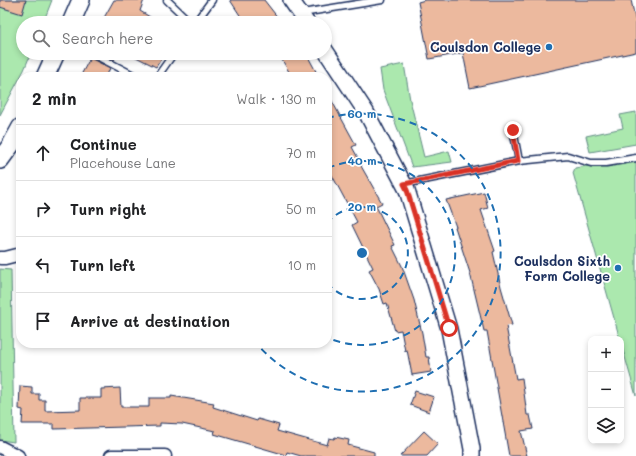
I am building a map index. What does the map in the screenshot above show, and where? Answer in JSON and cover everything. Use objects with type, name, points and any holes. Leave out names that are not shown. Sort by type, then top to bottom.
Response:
[{"type":"main road","points":[[73,16],[81,0]]},
{"type":"main road","points":[[47,72],[53,60]]},
{"type":"main road","points":[[0,160],[16,136]]},
{"type":"street","points":[[291,0],[303,16]]},
{"type":"street","points":[[332,60],[366,112],[407,190],[449,328],[472,449],[472,456]]},
{"type":"street","points":[[0,258],[16,255]]},
{"type":"street","points":[[0,446],[18,456]]},
{"type":"street","points":[[111,456],[166,456]]},
{"type":"lane","points":[[167,0],[184,16]]},
{"type":"lane","points":[[200,16],[212,0]]},
{"type":"lane","points":[[313,16],[382,0]]},
{"type":"lane","points":[[105,60],[128,72]]},
{"type":"lane","points":[[161,72],[169,60]]},
{"type":"lane","points":[[513,130],[518,161]]},
{"type":"lane","points":[[404,184],[518,161],[568,156],[590,162],[606,163],[636,158]]},
{"type":"green space","points":[[0,0],[52,0],[46,16],[16,16],[16,60],[28,60],[23,72],[16,72],[16,85],[0,115]]},
{"type":"green space","points":[[404,64],[410,100],[424,157],[449,151],[452,162],[412,167],[383,90],[380,69]]},
{"type":"green space","points":[[636,112],[636,144],[590,152],[586,136],[623,128],[620,115]]},
{"type":"green space","points":[[636,158],[636,396],[624,354],[624,336],[619,336],[573,173],[575,168]]},
{"type":"green space","points":[[0,269],[11,270],[14,442],[0,440]]},
{"type":"building","points":[[0,0],[26,0],[22,14],[0,7]]},
{"type":"building","points":[[114,0],[144,0],[140,11],[148,16],[105,16]]},
{"type":"building","points":[[230,0],[264,0],[277,16],[240,16]]},
{"type":"building","name":"Coulsdon College","points":[[425,0],[631,0],[636,23],[636,52],[470,88],[463,53],[429,59],[418,2]]},
{"type":"building","points":[[89,60],[94,60],[110,68],[108,72],[83,72]]},
{"type":"building","points":[[142,60],[160,60],[156,67]]},
{"type":"building","points":[[282,60],[310,60],[316,72],[289,72]]},
{"type":"building","points":[[332,101],[356,145],[352,147],[362,165],[361,166],[382,203],[376,206],[395,245],[392,246],[402,266],[414,300],[426,357],[429,357],[431,372],[412,375],[401,330],[395,331],[387,303],[384,304],[379,289],[369,270],[373,268],[352,225],[357,222],[332,175]]},
{"type":"building","points":[[484,192],[488,208],[481,210],[495,251],[493,252],[501,287],[512,325],[506,326],[516,379],[522,378],[527,415],[530,415],[533,429],[521,431],[527,456],[509,456],[487,331],[484,331],[470,273],[446,200]]},
{"type":"building","points":[[20,386],[32,387],[32,394],[39,394],[39,400],[45,400],[45,411],[80,410],[80,398],[101,398],[101,389],[120,388],[121,407],[149,407],[149,398],[171,398],[171,396],[214,403],[213,407],[257,421],[258,419],[279,425],[277,431],[327,445],[329,438],[334,439],[335,437],[349,440],[348,445],[374,452],[374,456],[301,456],[287,452],[286,455],[214,434],[215,431],[182,424],[160,423],[160,426],[54,429],[54,424],[22,424],[23,410],[19,409]]},
{"type":"building","points":[[415,391],[434,397],[429,412],[410,405]]},
{"type":"building","points":[[424,431],[438,444],[427,456],[400,456]]},
{"type":"place","name":"Coulsdon College","points":[[549,47]]},
{"type":"place","name":"Coulsdon Sixth Form College","points":[[618,268]]},
{"type":"route","points":[[449,328],[404,184],[518,161],[513,130]]}]
